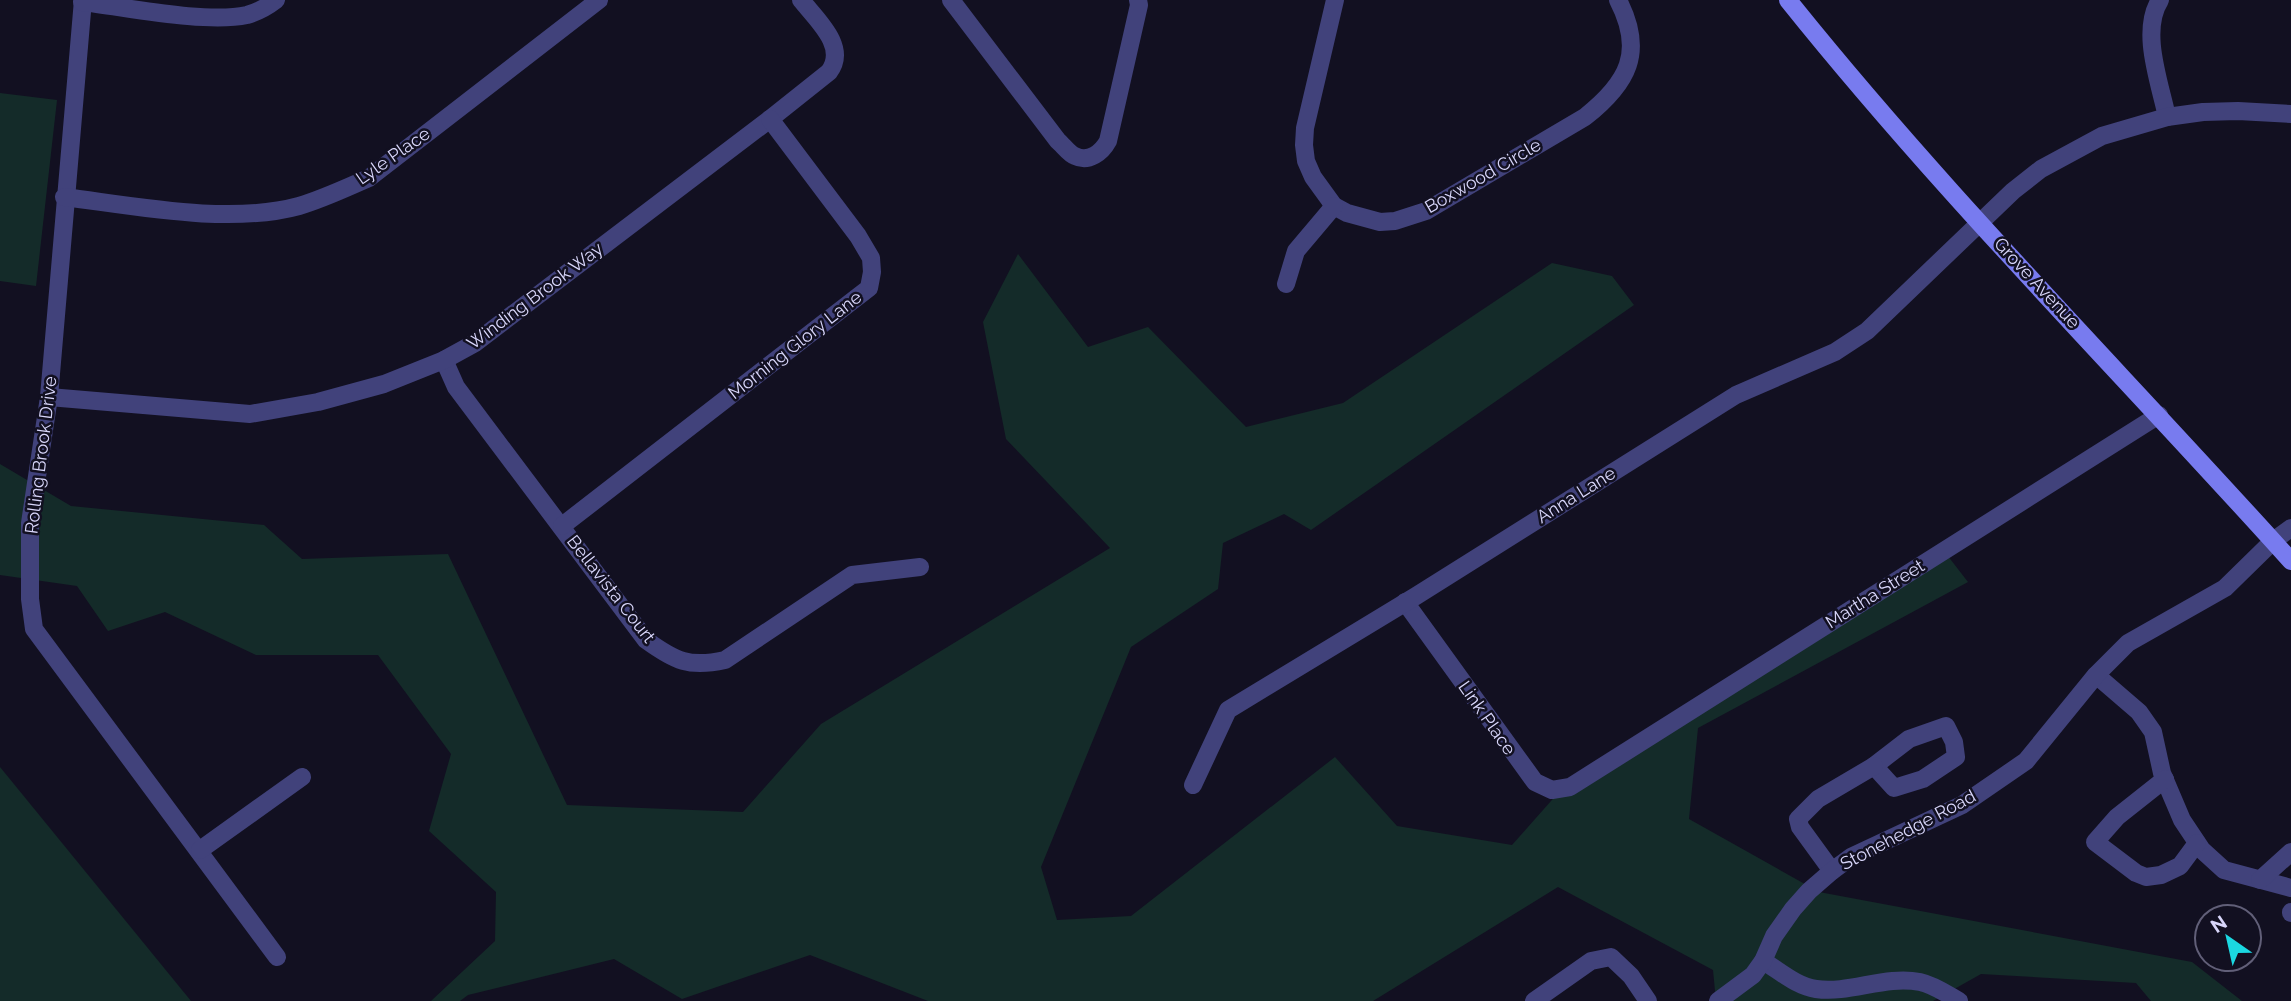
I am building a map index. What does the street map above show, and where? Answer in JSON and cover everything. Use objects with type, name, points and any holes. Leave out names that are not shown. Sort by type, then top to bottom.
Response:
[{"type":"street","points":[[82,1],[191,15],[230,17],[248,15],[276,0]]},
{"type":"street","name":"Lyle Place","points":[[64,197],[192,213],[244,213],[297,206],[335,193],[369,178],[599,0]]},
{"type":"street","name":"Winding Brook Way","points":[[49,397],[250,414],[318,402],[384,384],[444,360],[475,343],[770,120],[829,72],[837,55],[833,43],[801,0]]},
{"type":"street","points":[[951,0],[1058,141],[1075,156],[1089,158],[1102,151],[1108,141],[1138,0]]},
{"type":"street","points":[[1286,284],[1296,251],[1334,206],[1312,177],[1304,145],[1305,128],[1335,0]]},
{"type":"street","name":"Boxwood Circle","points":[[1334,206],[1347,213],[1380,222],[1395,221],[1426,211],[1585,117],[1619,86],[1627,70],[1631,40],[1628,19],[1618,0]]},
{"type":"street","name":"Grove Avenue","points":[[1788,0],[1981,223],[2291,561]]},
{"type":"street","points":[[2160,0],[2150,42],[2167,117]]},
{"type":"street","name":"Rolling Brook Drive","points":[[82,1],[49,397],[30,523],[30,599],[34,629],[277,957]]},
{"type":"street","name":"Anna Lane","points":[[1194,785],[1228,710],[1736,396],[1835,352],[1867,331],[2013,191],[2070,151],[2102,136],[2167,117],[2226,111],[2291,114]]},
{"type":"street","name":"Morning Glory Lane","points":[[562,526],[869,288],[871,258],[858,236],[770,120]]},
{"type":"street","name":"Bellavista Court","points":[[444,360],[456,387],[646,640],[668,656],[687,663],[705,664],[725,660],[852,575],[919,567]]},
{"type":"street","name":"Martha Street","points":[[1591,774],[2159,415]]},
{"type":"street","name":"Stonehedge Road","points":[[1718,1001],[1753,975],[1763,961],[1774,936],[1793,909],[1832,871],[1851,857],[1962,805],[2026,761],[2096,675],[2128,643],[2225,588],[2273,541],[2291,528]]},
{"type":"street","name":"Link Place","points":[[1405,602],[1535,782],[1552,790],[1570,787],[1591,774]]},
{"type":"street","points":[[2096,675],[2139,712],[2153,732],[2165,779],[2182,820],[2197,842],[2224,870],[2291,888]]},
{"type":"street","points":[[1832,871],[1800,827],[1798,819],[1818,799],[1874,766]]},
{"type":"street","points":[[200,850],[302,777]]},
{"type":"street","points":[[2165,779],[2117,817],[2095,842],[2136,873],[2146,877],[2161,875],[2180,866],[2197,842]]},
{"type":"street","points":[[2260,880],[2291,852]]},
{"type":"street","points":[[1534,1001],[1591,961],[1611,957],[1631,976],[1647,1001]]},
{"type":"street","points":[[1763,961],[1798,984],[1815,989],[1836,990],[1875,983],[1920,982],[1959,1001]]},
{"type":"green space","points":[[0,93],[57,100],[36,286],[0,281]]},
{"type":"green space","points":[[1018,254],[1088,347],[1148,327],[1246,427],[1343,403],[1552,263],[1612,276],[1634,305],[1311,530],[1284,514],[1223,543],[1218,589],[1131,647],[1041,867],[1057,920],[1131,916],[1335,757],[1397,826],[1512,845],[1574,775],[1944,551],[1968,582],[1698,728],[1689,819],[1819,892],[2192,962],[2193,973],[2206,973],[2242,1001],[2151,1001],[2136,983],[1981,974],[1933,1001],[1716,1001],[1713,970],[1558,887],[1373,1001],[928,1001],[810,955],[682,999],[614,959],[468,995],[460,1001],[431,1001],[495,941],[496,892],[429,831],[451,754],[378,655],[256,655],[165,612],[108,631],[77,586],[0,575],[0,464],[71,506],[264,525],[302,559],[448,554],[567,805],[743,812],[821,724],[1110,548],[1006,439],[983,322]]},
{"type":"green space","points":[[0,767],[191,1001],[0,1001]]}]
